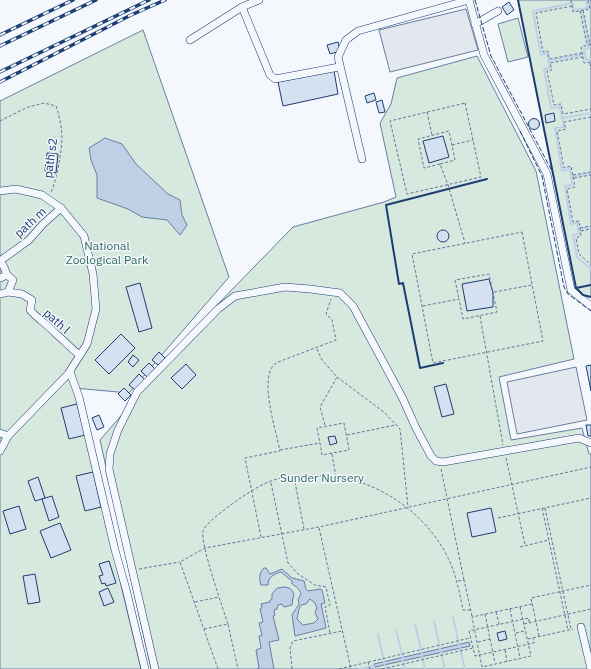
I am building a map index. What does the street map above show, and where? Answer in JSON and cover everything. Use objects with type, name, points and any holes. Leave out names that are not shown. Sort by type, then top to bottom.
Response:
[{"type":"street","points":[[190,40],[242,7],[259,0]]},
{"type":"street","points":[[362,159],[339,67],[338,57],[346,40],[358,31],[469,0],[484,54],[547,174],[571,290],[591,306]]},
{"type":"street","points":[[242,7],[270,75],[275,79],[339,67]]},
{"type":"street","points":[[475,24],[498,11]]},
{"type":"street","points":[[0,191],[16,189],[42,196],[61,208],[84,236],[93,274],[96,309],[87,344],[70,372],[8,436],[0,451]]},
{"type":"street","name":"path m","points":[[0,261],[29,240],[43,224],[61,208]]},
{"type":"street","points":[[0,261],[4,266],[4,276],[13,280],[8,292],[0,294]]},
{"type":"street","points":[[155,669],[108,470],[108,462],[118,430],[137,392],[218,309],[235,296],[285,287],[340,293],[353,306],[402,397],[416,428],[431,456],[436,461],[443,462],[578,438],[591,443]]},
{"type":"street","name":"path l","points":[[8,292],[22,294],[32,300],[30,310],[40,321],[80,355]]},
{"type":"street","points":[[70,372],[78,397],[145,669]]},
{"type":"street","points":[[0,433],[8,436]]},
{"type":"street","points":[[581,627],[591,668]]},
{"type":"path","points":[[571,0],[573,12],[590,9],[589,1]]},
{"type":"path","points":[[572,6],[536,13],[543,52],[548,51],[549,59],[582,53]]},
{"type":"path","points":[[583,10],[591,44],[581,46],[584,63],[590,62],[591,69]]},
{"type":"path","points":[[580,11],[587,45]]},
{"type":"path","points":[[583,57],[550,63],[552,70],[547,71],[554,106],[561,104],[563,114],[591,109]]},
{"type":"path","name":"path s2","points":[[0,120],[28,107],[44,103],[56,106],[61,126],[62,146],[54,187],[47,199]]},
{"type":"path","points":[[465,104],[473,140],[481,177],[406,194],[390,121],[465,104]]},
{"type":"path","points":[[427,112],[432,135]]},
{"type":"path","points":[[591,117],[564,122],[566,129],[557,131],[564,168],[571,166],[575,187],[567,189],[573,222],[579,221],[581,236],[576,238],[579,254],[591,265]]},
{"type":"path","points":[[449,131],[452,145],[455,160],[424,168],[418,139],[449,131]]},
{"type":"path","points":[[452,145],[473,140]]},
{"type":"path","points":[[440,164],[448,185],[465,243]]},
{"type":"path","points":[[573,176],[591,172]]},
{"type":"path","points":[[573,178],[591,175]]},
{"type":"path","points":[[580,228],[591,226]]},
{"type":"path","points":[[580,231],[591,229]]},
{"type":"path","points":[[522,232],[532,285],[543,341],[433,363],[412,254],[522,232]]},
{"type":"path","points":[[489,274],[493,293],[497,312],[462,319],[455,280],[489,274]]},
{"type":"path","points":[[493,293],[532,285]]},
{"type":"path","points":[[280,450],[267,389],[268,376],[273,366],[281,361],[336,340],[332,320],[326,314],[333,292]]},
{"type":"path","points":[[422,307],[459,299]]},
{"type":"path","points":[[480,316],[504,451],[525,546]]},
{"type":"path","points":[[316,348],[322,360],[337,377],[385,412],[400,429],[408,507]]},
{"type":"path","points":[[325,426],[320,406],[337,377]]},
{"type":"path","points":[[344,423],[346,435],[349,450],[322,455],[317,428],[344,423]]},
{"type":"path","points":[[346,435],[396,425]]},
{"type":"path","points":[[262,538],[245,458],[320,443]]},
{"type":"path","points":[[332,453],[336,477]]},
{"type":"path","points":[[440,462],[483,668],[531,656],[520,607]]},
{"type":"path","points":[[132,571],[180,562],[205,548],[304,530],[591,467]]},
{"type":"path","points":[[293,476],[304,530]]},
{"type":"path","points":[[238,669],[228,624],[205,548],[202,533],[204,528],[223,510],[251,491],[270,482],[293,476],[336,477],[349,479],[381,491],[408,507],[418,516],[441,546],[453,568],[463,610],[470,610]]},
{"type":"path","points":[[270,482],[288,563],[298,574],[315,585],[326,587],[330,605],[325,607],[330,633]]},
{"type":"path","points":[[498,518],[591,498]]},
{"type":"path","points":[[542,508],[568,630]]},
{"type":"path","points":[[545,508],[571,629]]},
{"type":"path","points":[[318,527],[351,669]]},
{"type":"path","points":[[520,547],[549,540]]},
{"type":"path","points":[[180,562],[218,669]]},
{"type":"path","points":[[457,581],[464,580]]},
{"type":"path","points":[[539,636],[531,598],[591,585]]},
{"type":"path","points":[[194,602],[219,597]]},
{"type":"path","points":[[472,617],[532,604]]},
{"type":"path","points":[[510,609],[520,658]]},
{"type":"path","points":[[524,624],[591,609]]},
{"type":"path","points":[[496,612],[499,624]]},
{"type":"path","points":[[485,614],[495,664]]},
{"type":"path","points":[[529,622],[528,618],[469,631],[475,656],[528,645],[534,643],[533,638]]},
{"type":"path","points":[[204,629],[228,624]]},
{"type":"path","points":[[527,639],[581,627]]},
{"type":"path","points":[[292,669],[290,648],[293,641],[342,631]]},
{"type":"path","points":[[515,633],[525,631]]},
{"type":"path","points":[[339,669],[471,638]]},
{"type":"path","points":[[477,642],[490,639]]},
{"type":"path","points":[[382,669],[473,648]]},
{"type":"path","points":[[505,650],[507,661]]},
{"type":"path","points":[[368,662],[370,669]]},
{"type":"green space","points":[[518,0],[591,0],[591,297],[583,295],[576,288]]},
{"type":"green space","points":[[518,18],[528,57],[508,62],[498,24]]},
{"type":"green space","name":"National Zoological Park","points":[[143,30],[229,277],[129,393],[74,388],[141,669],[0,669],[0,101]]},
{"type":"green space","name":"Sunder Nursery","points":[[477,56],[536,171],[574,359],[499,377],[511,440],[582,428],[589,454],[591,454],[591,669],[151,669],[100,440],[217,305],[293,227],[384,202],[396,197],[380,123],[391,104],[397,78]]},
{"type":"shaded area","points":[[466,9],[478,50],[390,72],[379,30]]},
{"type":"shaded area","points":[[576,367],[587,420],[517,434],[507,382]]},
{"type":"water","points":[[105,138],[122,144],[136,164],[168,194],[180,200],[182,215],[187,225],[180,235],[167,220],[142,217],[128,209],[97,198],[97,175],[91,160],[89,148]]},
{"type":"water","points":[[264,568],[266,568],[270,574],[282,569],[292,578],[304,581],[308,591],[322,590],[325,603],[321,604],[326,628],[295,636],[292,615],[299,604],[298,599],[301,594],[298,588],[292,584],[292,581],[281,572],[272,576],[268,585],[261,585],[260,576]],"holes":[[[310,599],[315,603],[317,608],[315,613],[318,619],[314,623],[303,625],[297,619],[301,605],[306,604]]]},
{"type":"water","points":[[277,588],[289,588],[293,592],[294,596],[292,605],[284,607],[282,604],[278,605],[277,609],[274,610],[275,615],[273,616],[279,640],[269,642],[274,669],[257,669],[259,668],[256,650],[261,648],[259,636],[262,635],[259,623],[263,622],[260,609],[262,608],[261,604],[270,602],[272,599],[272,594]]},
{"type":"water","points":[[469,642],[470,646],[375,667],[374,664]]},
{"type":"building","points":[[509,2],[514,10],[507,15],[502,7]]},
{"type":"building","points":[[338,42],[340,51],[330,54],[327,45]]},
{"type":"building","points":[[334,71],[338,94],[283,106],[278,82]]},
{"type":"building","points":[[374,93],[376,100],[367,103],[365,96]]},
{"type":"building","points":[[382,100],[385,112],[379,113],[376,102]]},
{"type":"building","points":[[554,113],[555,121],[546,123],[545,115]]},
{"type":"building","points":[[532,119],[536,119],[538,120],[538,128],[532,129],[529,126],[529,122]]},
{"type":"building","points":[[443,136],[449,157],[429,163],[423,141]]},
{"type":"building","points":[[47,153],[58,154],[56,173],[45,171]]},
{"type":"building","points":[[443,230],[447,232],[449,236],[447,240],[443,242],[439,240],[437,236],[439,232]]},
{"type":"building","points":[[489,279],[493,293],[493,307],[467,311],[462,284]]},
{"type":"building","points":[[140,283],[152,328],[139,332],[126,287]]},
{"type":"building","points":[[121,334],[135,348],[109,374],[95,360]]},
{"type":"building","points":[[159,352],[165,358],[158,365],[152,360]]},
{"type":"building","points":[[133,355],[139,360],[133,367],[128,362]]},
{"type":"building","points":[[149,363],[155,369],[147,377],[141,371]]},
{"type":"building","points":[[186,364],[196,375],[182,389],[171,378]]},
{"type":"building","points":[[591,365],[591,391],[586,366]]},
{"type":"building","points":[[139,374],[145,380],[135,390],[129,385]]},
{"type":"building","points":[[446,384],[454,414],[442,417],[434,387]]},
{"type":"building","points":[[124,388],[131,395],[125,401],[118,394]]},
{"type":"building","points":[[77,404],[85,435],[69,439],[61,408]]},
{"type":"building","points":[[99,415],[104,427],[97,430],[92,418]]},
{"type":"building","points":[[586,425],[591,425],[591,436],[588,436]]},
{"type":"building","points":[[335,436],[337,443],[330,445],[328,437]]},
{"type":"building","points":[[93,472],[101,507],[85,511],[76,476]]},
{"type":"building","points":[[38,477],[45,498],[35,501],[28,481]]},
{"type":"building","points":[[52,496],[59,517],[49,521],[42,499]]},
{"type":"building","points":[[19,506],[26,529],[10,534],[3,511]]},
{"type":"building","points":[[491,508],[496,532],[472,537],[467,513]]},
{"type":"building","points":[[60,523],[71,550],[51,558],[40,531]]},
{"type":"building","points":[[109,561],[116,583],[106,586],[105,583],[102,584],[99,576],[103,575],[99,564]]},
{"type":"building","points":[[35,574],[40,602],[28,604],[23,576]]},
{"type":"building","points":[[108,588],[114,602],[104,606],[99,592]]},
{"type":"building","points":[[505,631],[507,639],[499,641],[497,633]]},
{"type":"waterway","points":[[572,0],[574,10],[588,8],[586,0]]},
{"type":"waterway","points":[[573,3],[533,11],[541,55],[547,53],[550,68],[544,69],[551,108],[560,107],[564,127],[555,128],[562,171],[570,169],[572,185],[565,186],[571,224],[577,223],[579,234],[573,235],[577,257],[591,269]]},
{"type":"waterway","points":[[582,10],[589,47]]},
{"type":"waterway","points":[[591,47],[584,49],[586,60],[591,59]]},
{"type":"waterway","points":[[548,61],[585,54]]},
{"type":"waterway","points":[[563,118],[591,113]]},
{"type":"waterway","points":[[571,177],[591,173]]},
{"type":"waterway","points":[[578,229],[591,227]]},
{"type":"waterway","points":[[453,617],[459,645]]},
{"type":"waterway","points":[[434,621],[440,649]]},
{"type":"waterway","points":[[415,625],[422,653]]},
{"type":"waterway","points":[[396,630],[403,658]]},
{"type":"waterway","points":[[378,634],[384,662]]},
{"type":"waterway","points":[[460,648],[465,669]]},
{"type":"waterway","points":[[441,652],[445,669]]},
{"type":"waterway","points":[[422,656],[425,669]]},
{"type":"waterway","points":[[403,661],[405,669]]},
{"type":"waterway","points":[[385,665],[386,669]]},
{"type":"waterway","points":[[360,669],[374,666]]},
{"type":"railway","points":[[0,35],[73,0]]},
{"type":"railway","points":[[0,46],[96,0]]},
{"type":"railway","points":[[0,72],[149,0]]},
{"type":"railway","points":[[0,82],[131,15],[165,0]]},
{"type":"fence","points":[[475,0],[491,56],[553,173]]},
{"type":"fence","points":[[520,131],[542,176],[564,287],[568,294],[591,311]]},
{"type":"wall","points":[[518,0],[576,288],[583,295],[591,297]]},
{"type":"wall","points":[[443,363],[420,368],[403,283],[399,284],[386,205],[487,179]]},
{"type":"wall","points":[[576,288],[591,285]]}]
